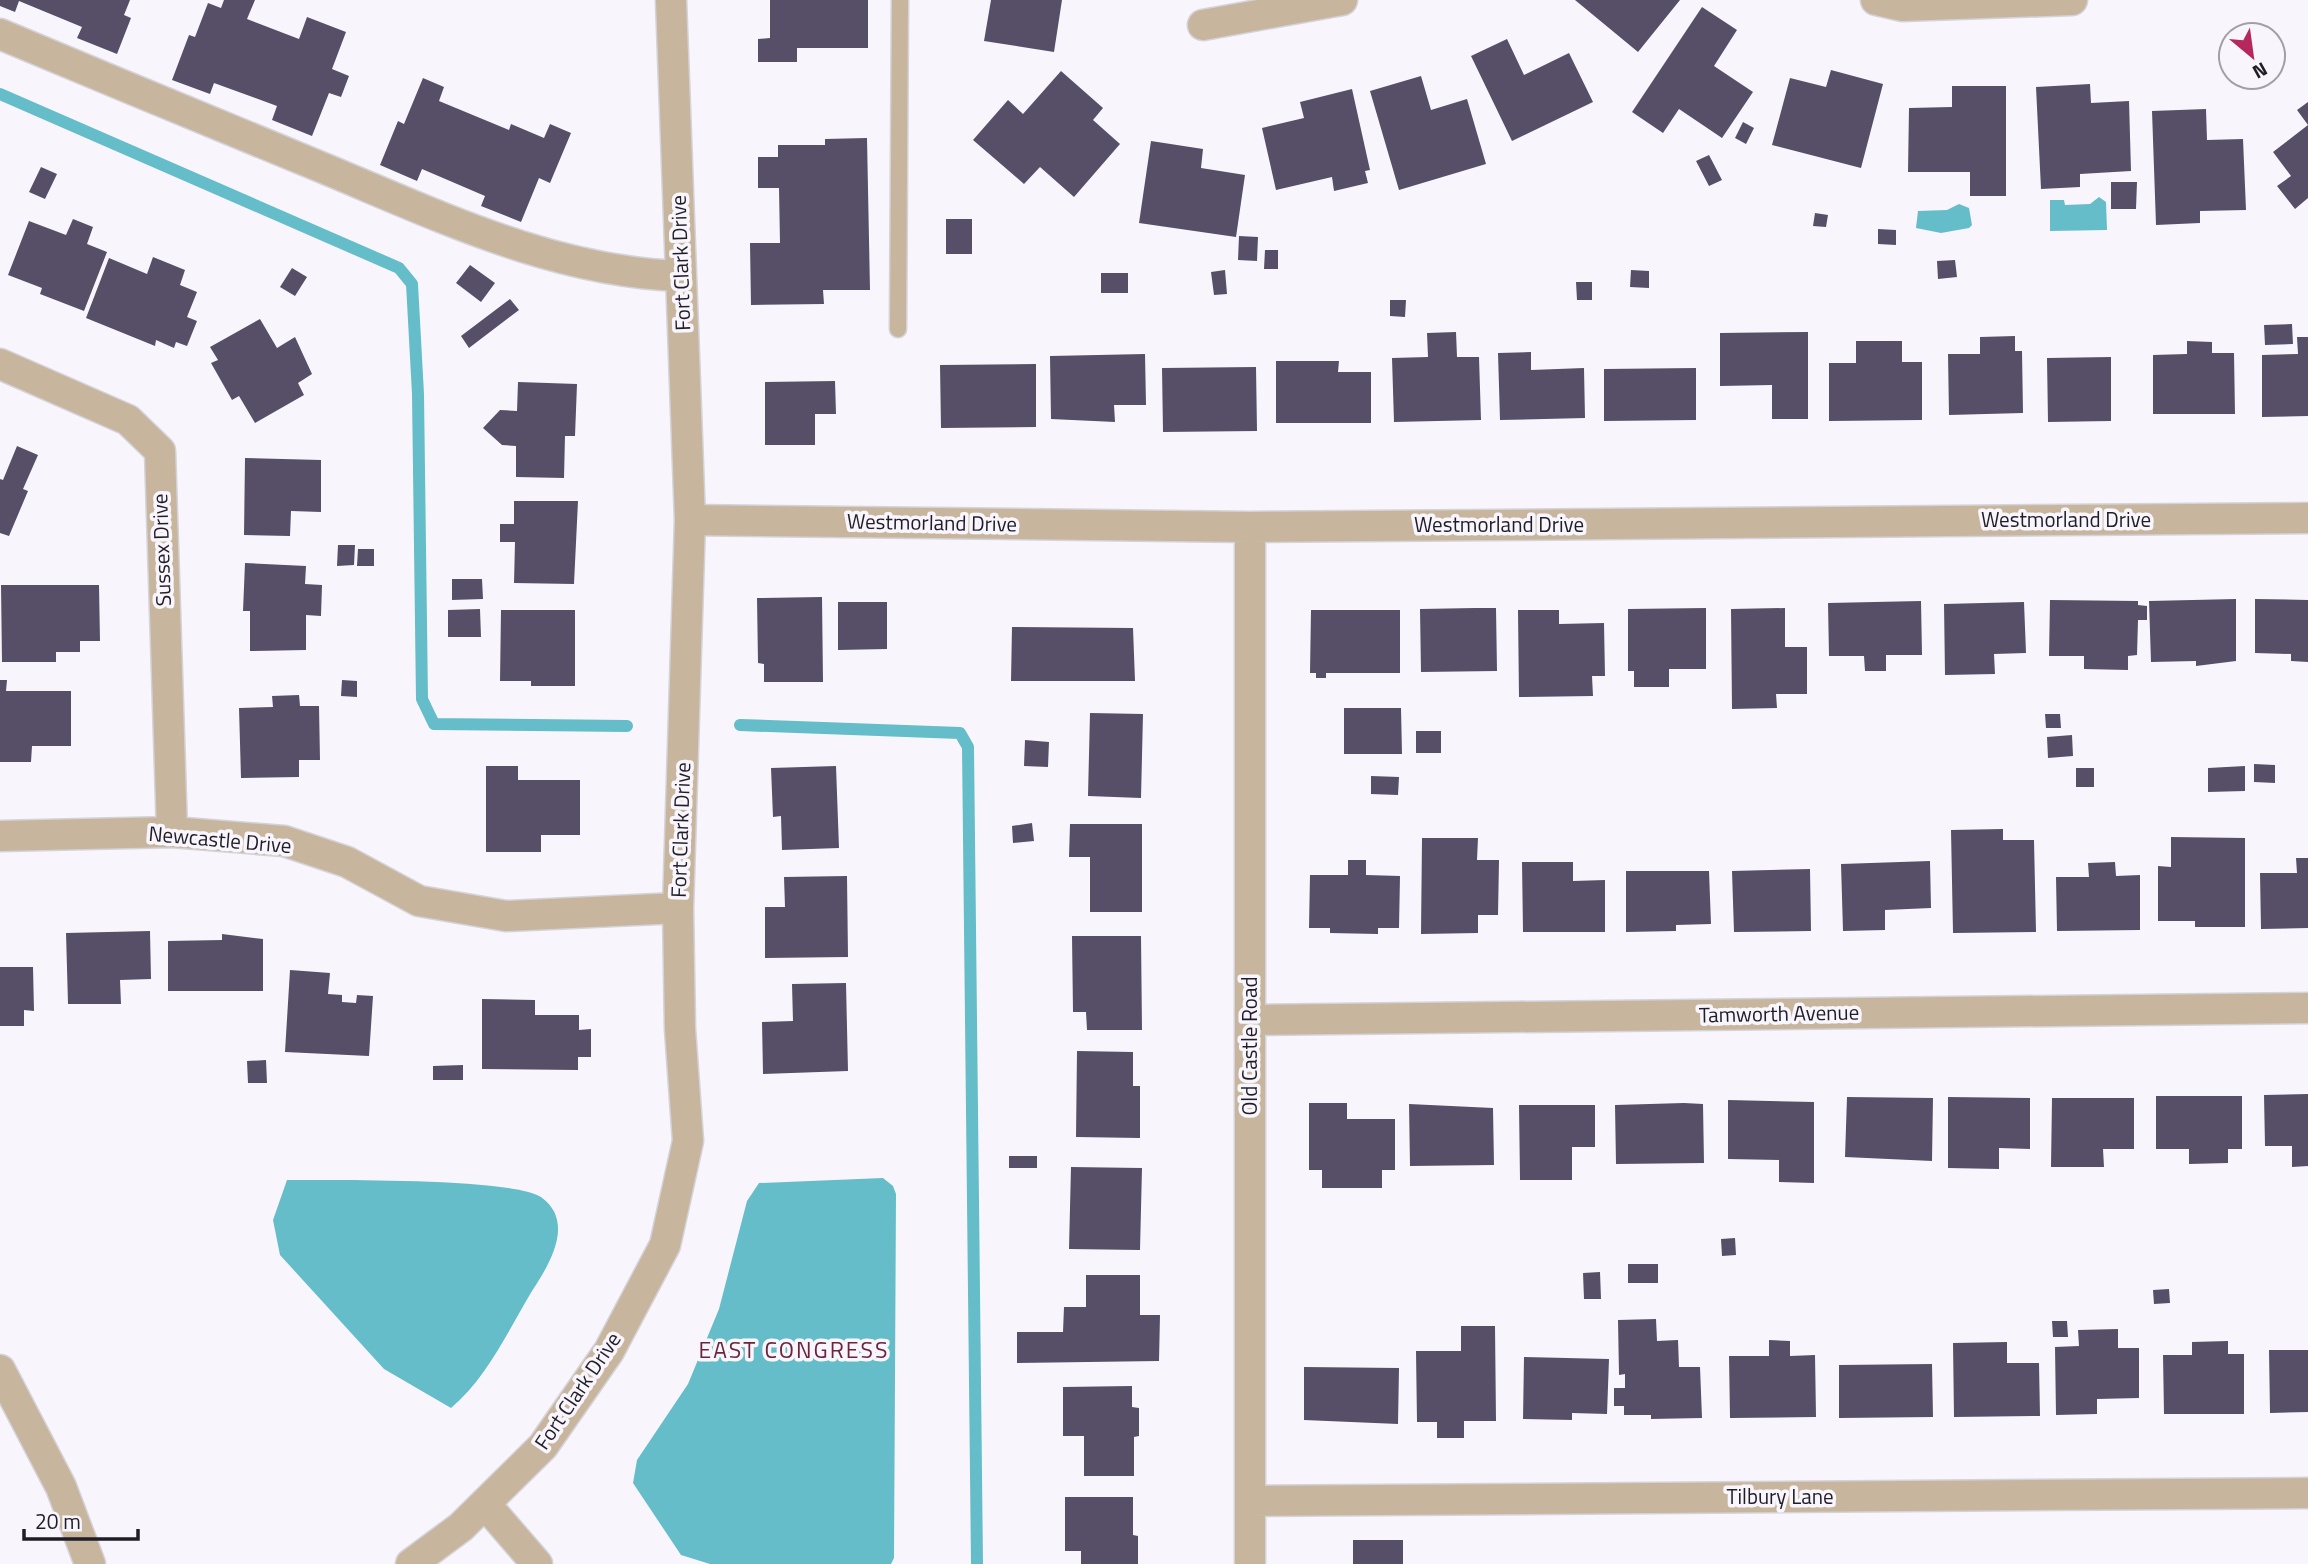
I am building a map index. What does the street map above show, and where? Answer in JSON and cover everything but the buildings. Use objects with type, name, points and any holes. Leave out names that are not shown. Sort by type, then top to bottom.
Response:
[{"type":"street","name":"Fort Clark Drive","points":[[411,1564],[486,1505],[543,1446],[609,1351],[665,1245],[688,1142],[680,1029],[678,908],[690,520],[671,0]]},
{"type":"street","points":[[1203,25],[1342,0]]},
{"type":"street","points":[[1876,0],[1902,6],[2072,0]]},
{"type":"street","points":[[0,34],[485,235],[571,262],[635,274],[681,276]]},
{"type":"street","name":"Sussex Drive","points":[[0,364],[128,420],[160,451],[172,832]]},
{"type":"street","name":"Westmorland Drive","points":[[690,520],[1250,527],[2308,518]]},
{"type":"street","name":"Old Castle Road","points":[[1250,527],[1250,1564]]},
{"type":"street","name":"Newcastle Drive","points":[[0,836],[172,832],[285,841],[347,862],[419,901],[506,916],[678,908]]},
{"type":"street","name":"Tamworth Avenue","points":[[1250,1020],[2308,1008]]},
{"type":"street","points":[[0,1370],[61,1487],[90,1564]]},
{"type":"street","name":"Tilbury Lane","points":[[1251,1501],[2308,1493]]},
{"type":"street","points":[[486,1505],[537,1564]]},
{"type":"lane","points":[[898,329],[900,0]]},
{"type":"water","points":[[2099,197],[2106,202],[2107,230],[2050,231],[2050,200],[2064,200],[2065,205],[2090,204]]},
{"type":"water","points":[[1959,204],[1969,208],[1972,225],[1969,228],[1941,233],[1916,228],[1918,211],[1947,210]]},
{"type":"water","points":[[883,1178],[893,1186],[896,1194],[894,1558],[891,1564],[710,1564],[681,1555],[633,1483],[637,1460],[688,1384],[719,1309],[747,1201],[759,1183]]},
{"type":"water","points":[[287,1180],[420,1181],[496,1186],[541,1197],[551,1207],[557,1219],[558,1231],[546,1269],[486,1368],[451,1408],[384,1369],[280,1255],[273,1220]]},
{"type":"waterway","points":[[0,94],[399,268],[412,284],[418,394],[422,699],[434,724],[627,726]]},
{"type":"waterway","points":[[740,725],[960,733],[968,747],[977,1564]]},
{"type":"district","name":"EAST CONGRESS","points":[[794,1350]]}]
